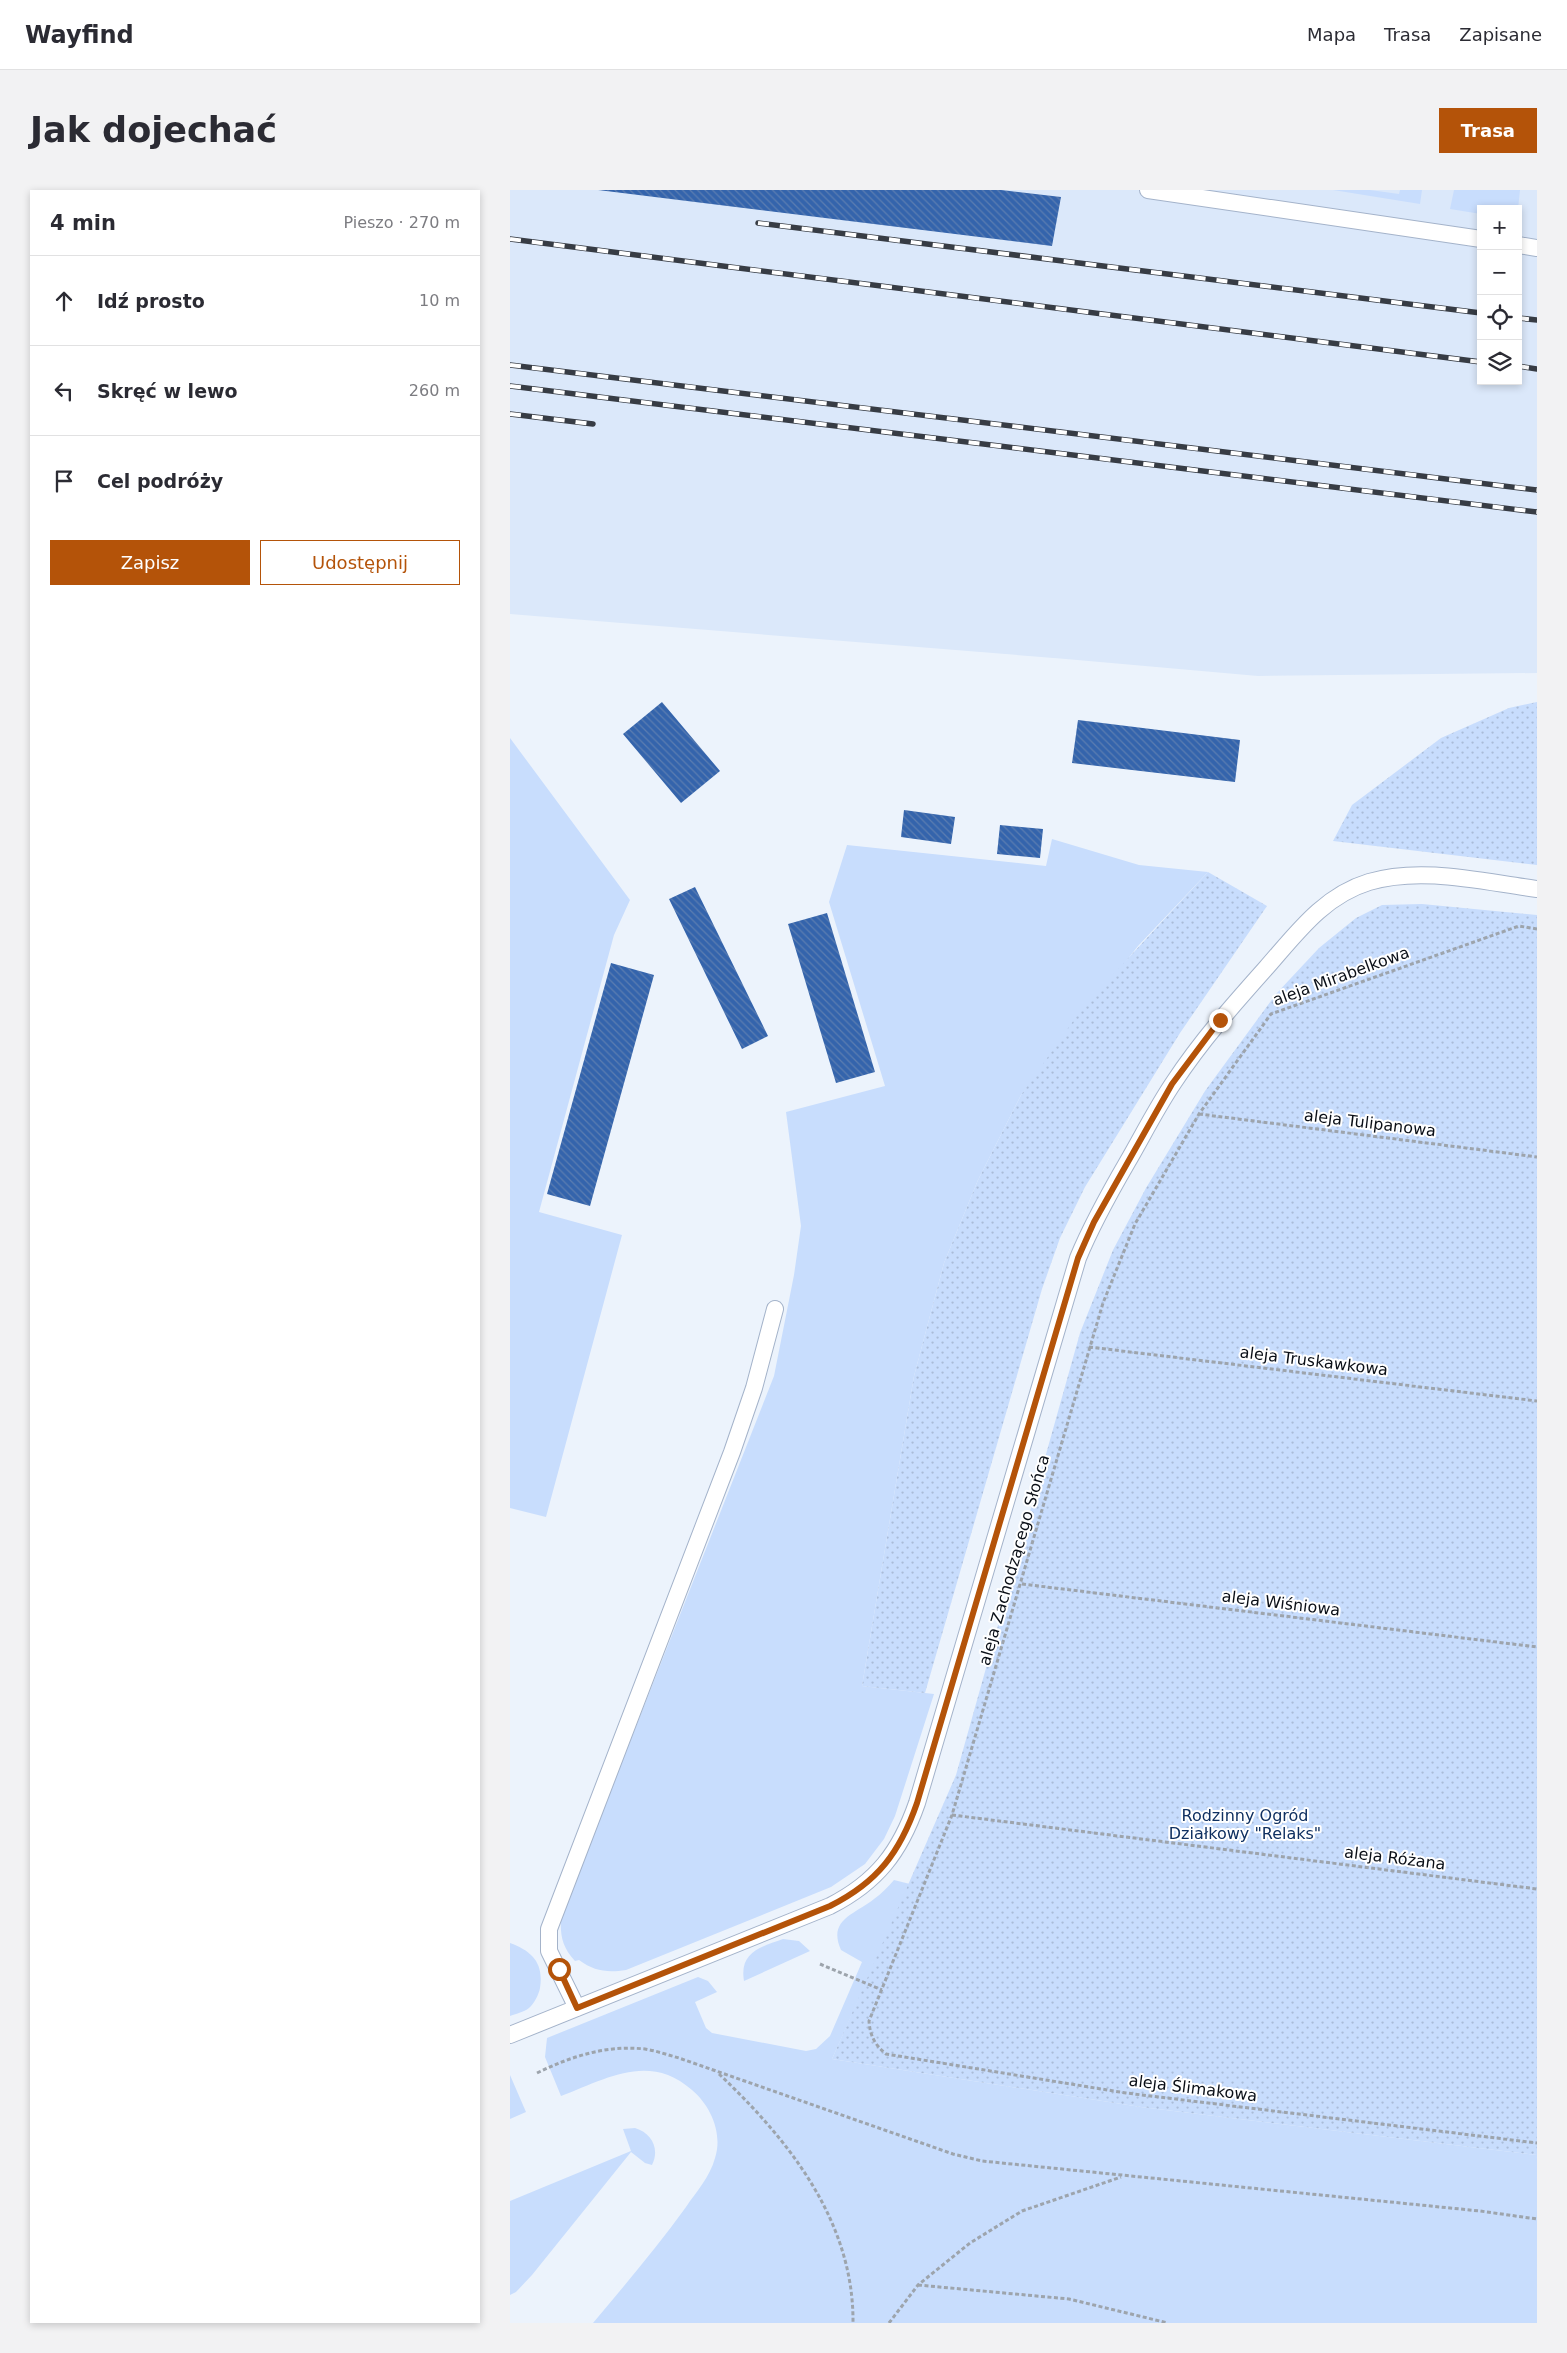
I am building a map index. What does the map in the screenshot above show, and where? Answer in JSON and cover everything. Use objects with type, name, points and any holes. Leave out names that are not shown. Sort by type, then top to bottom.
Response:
[{"type":"lane","points":[[1148,190],[1477,238]]},
{"type":"lane","points":[[1522,246],[1537,248]]},
{"type":"lane","points":[[510,2035],[848,1897],[880,1871],[903,1840],[917,1803],[1082,1249],[1113,1187],[1172,1084],[1225,1014],[1313,915],[1329,901],[1361,885],[1387,878],[1407,876],[1449,878],[1537,889]]},
{"type":"lane","points":[[577,2008],[549,1951],[549,1929],[732,1452],[754,1388],[775,1309]]},
{"type":"path","name":"aleja Mirabelkowa","points":[[1199,1114],[1271,1014],[1519,926],[1537,928]]},
{"type":"path","name":"aleja Tulipanowa","points":[[1199,1114],[1537,1157]]},
{"type":"path","name":"aleja Zachodzącego Słońca","points":[[869,2021],[952,1815],[1022,1584],[1103,1303],[1135,1224],[1199,1114]]},
{"type":"path","name":"aleja Truskawkowa","points":[[1089,1347],[1537,1401]]},
{"type":"path","name":"aleja Wiśniowa","points":[[1022,1584],[1537,1647]]},
{"type":"path","name":"aleja Różana","points":[[952,1815],[1537,1889]]},
{"type":"path","points":[[820,1964],[882,1990]]},
{"type":"path","name":"aleja Ślimakowa","points":[[869,2021],[870,2034],[877,2046],[886,2054],[1126,2093],[1537,2143]]},
{"type":"path","points":[[537,2073],[570,2057],[606,2050],[646,2049],[717,2071],[952,2154],[982,2161],[1480,2211],[1537,2219]]},
{"type":"path","points":[[717,2071],[756,2109],[782,2140],[819,2193],[842,2247],[853,2305],[853,2323]]},
{"type":"path","points":[[888,2323],[918,2285],[970,2243],[1022,2212],[1124,2176]]},
{"type":"path","points":[[918,2285],[1069,2299],[1168,2323]]},
{"type":"shaded area","points":[[510,190],[1537,190],[1537,673],[1258,676],[510,614]]},
{"type":"green space","points":[[1333,190],[1370,190],[1399,194],[1400,190],[1422,190],[1420,204]]},
{"type":"green space","points":[[1454,190],[1520,190],[1518,205],[1477,205],[1477,213],[1450,209]]},
{"type":"green space","points":[[1537,702],[1537,865],[1333,841],[1352,805],[1441,738],[1509,708]]},
{"type":"green space","points":[[510,738],[630,900],[614,935],[539,1212],[622,1235],[546,1517],[510,1508]]},
{"type":"green space","points":[[1052,839],[1139,865],[1208,872],[1138,946],[1021,1095],[978,1180],[944,1263],[914,1376],[862,1686],[934,1694],[895,1816],[884,1839],[865,1864],[831,1887],[626,1970],[601,1970],[590,1967],[579,1960],[575,1961],[567,1951],[563,1940],[561,1917],[774,1376],[794,1275],[801,1226],[786,1112],[885,1086],[829,902],[847,845],[1046,866]]},
{"type":"green space","points":[[1208,872],[1267,906],[1180,1033],[1085,1187],[1060,1238],[1042,1289],[925,1693],[862,1686],[914,1376],[944,1263],[978,1180],[1021,1095],[1083,1007]]},
{"type":"green space","name":"Rodzinny Ogród Działkowy \"Relaks\"","points":[[1422,904],[1537,915],[1537,2155],[1141,2107],[832,2059],[956,1775],[1080,1333],[1113,1250],[1146,1188],[1205,1091],[1276,994],[1319,948],[1356,918],[1382,905]]},
{"type":"green space","points":[[894,1880],[910,1884],[832,2059],[1141,2107],[1537,2155],[1537,2323],[593,2323],[675,2222],[710,2172],[717,2149],[716,2130],[710,2112],[699,2097],[676,2079],[660,2073],[644,2071],[627,2072],[561,2096],[545,2057],[547,2038],[698,1977],[708,1981],[717,1992],[695,2002],[706,2028],[712,2033],[806,2051],[816,2049],[830,2036],[862,1962],[841,1950],[838,1931],[841,1924],[879,1895]]},
{"type":"green space","points":[[783,1939],[799,1941],[810,1951],[744,1981],[743,1971],[748,1957],[760,1948]]},
{"type":"green space","points":[[510,1943],[525,1950],[535,1959],[541,1979],[539,1993],[531,2006],[525,2011],[510,2016]]},
{"type":"green space","points":[[510,2075],[526,2112],[510,2119]]},
{"type":"green space","points":[[635,2128],[641,2130],[653,2142],[655,2153],[652,2165],[645,2163],[631,2152],[532,2275],[516,2292],[510,2295],[510,2201],[631,2151],[623,2129]]},
{"type":"building","points":[[598,190],[1001,190],[1061,197],[1052,246]]},
{"type":"building","points":[[662,702],[720,771],[681,803],[623,734]]},
{"type":"building","points":[[1078,720],[1240,740],[1235,782],[1072,763]]},
{"type":"building","points":[[904,810],[955,817],[951,844],[901,837]]},
{"type":"building","points":[[1000,825],[1043,829],[1040,858],[997,854]]},
{"type":"building","points":[[695,887],[768,1036],[742,1049],[669,899]]},
{"type":"building","points":[[827,913],[875,1072],[836,1083],[788,924]]},
{"type":"building","points":[[611,963],[654,975],[590,1206],[547,1194]]},
{"type":"railway","points":[[758,223],[1477,313]]},
{"type":"railway","points":[[510,239],[1477,361]]},
{"type":"railway","points":[[1522,318],[1537,320]]},
{"type":"railway","points":[[510,365],[1537,490]]},
{"type":"railway","points":[[1522,367],[1537,369]]},
{"type":"railway","points":[[510,386],[1537,512]]},
{"type":"railway","points":[[510,414],[593,424]]},
{"type":"route","points":[[559,1969],[577,2008],[830,1906],[848,1897],[865,1885],[892,1856],[903,1840],[917,1803],[946,1710],[1066,1297],[1085,1240],[1172,1084],[1220,1020]]}]
